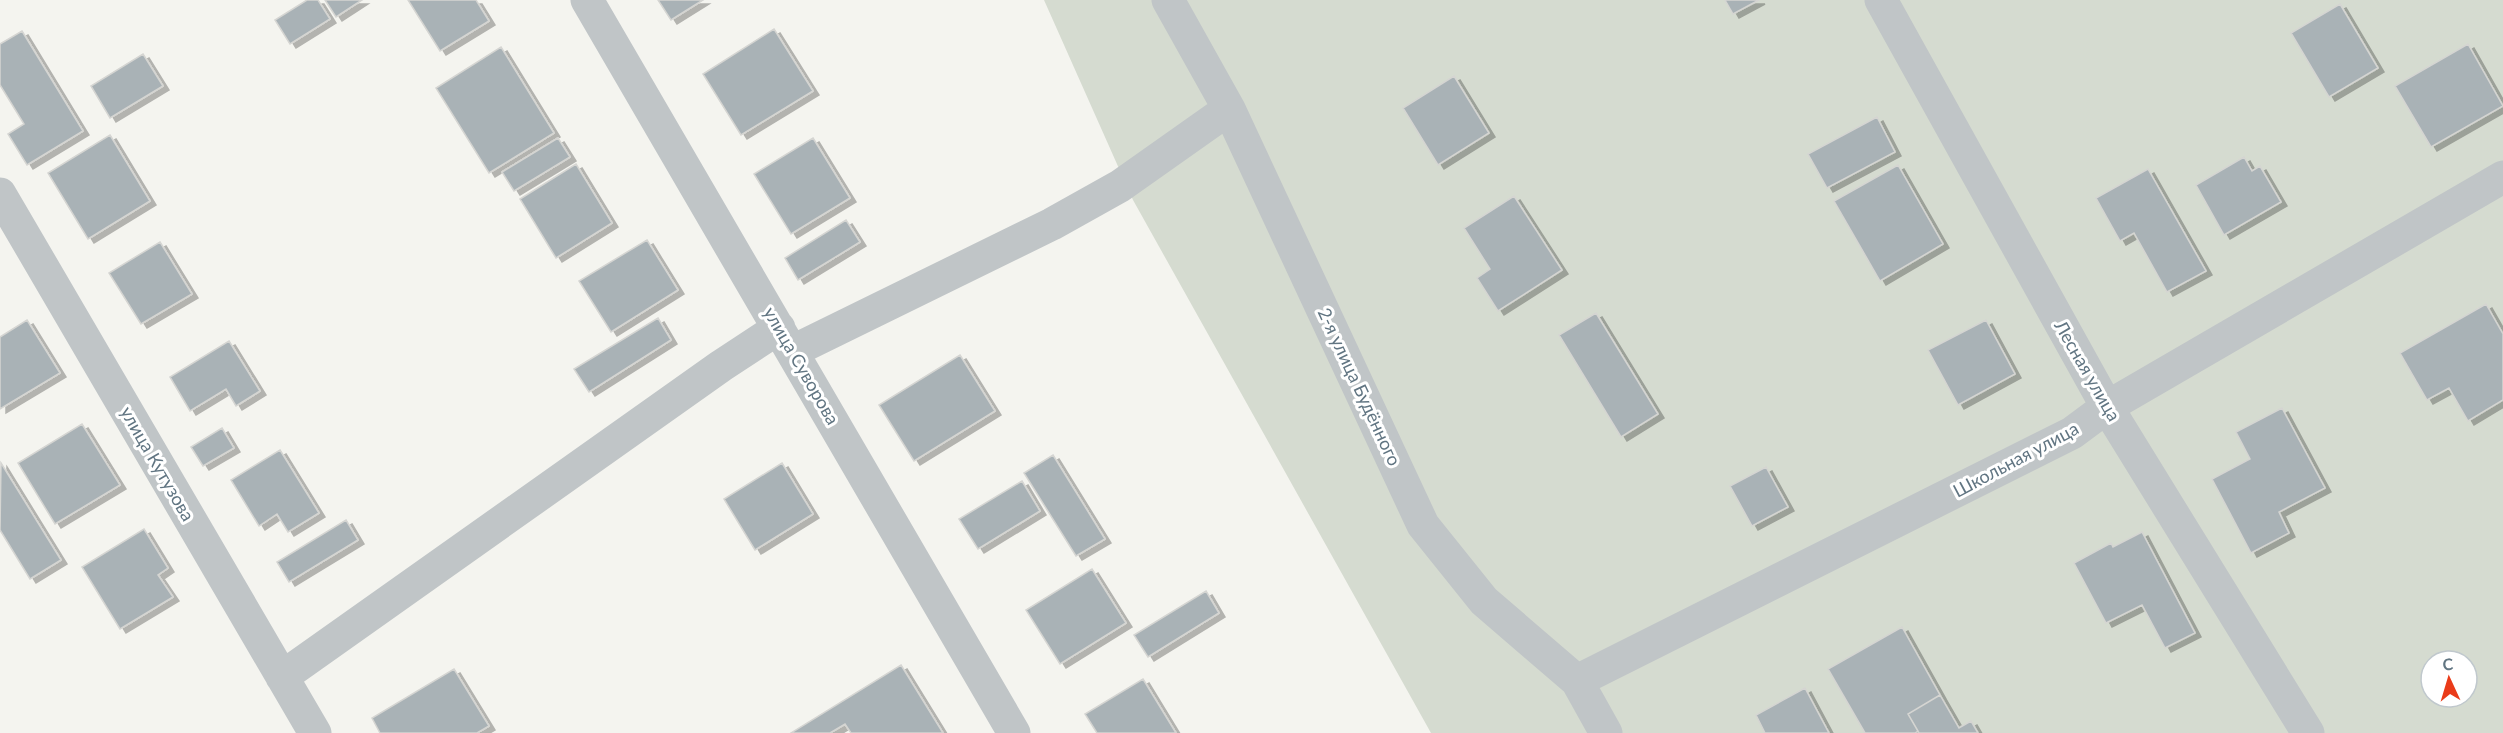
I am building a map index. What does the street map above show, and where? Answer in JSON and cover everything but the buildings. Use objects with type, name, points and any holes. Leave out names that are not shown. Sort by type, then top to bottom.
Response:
[{"type":"street","name":"улица Суворова","points":[[587,0],[1014,733]]},
{"type":"street","name":"2-я улица Будённого","points":[[1168,0],[1229,109],[1423,525],[1484,601],[1577,681],[1606,733]]},
{"type":"street","name":"Лесная улица","points":[[1881,0],[2107,406],[2308,733]]},
{"type":"street","points":[[282,677],[721,366],[1062,219],[1120,186],[1229,109]]},
{"type":"street","name":"Школьная улица","points":[[1577,681],[2072,433],[2107,406],[2503,177]]},
{"type":"street","name":"улица Кутузова","points":[[0,194],[315,733]]},
{"type":"shaded area","points":[[1044,0],[2503,0],[2503,733],[1431,733],[1133,200]]}]
